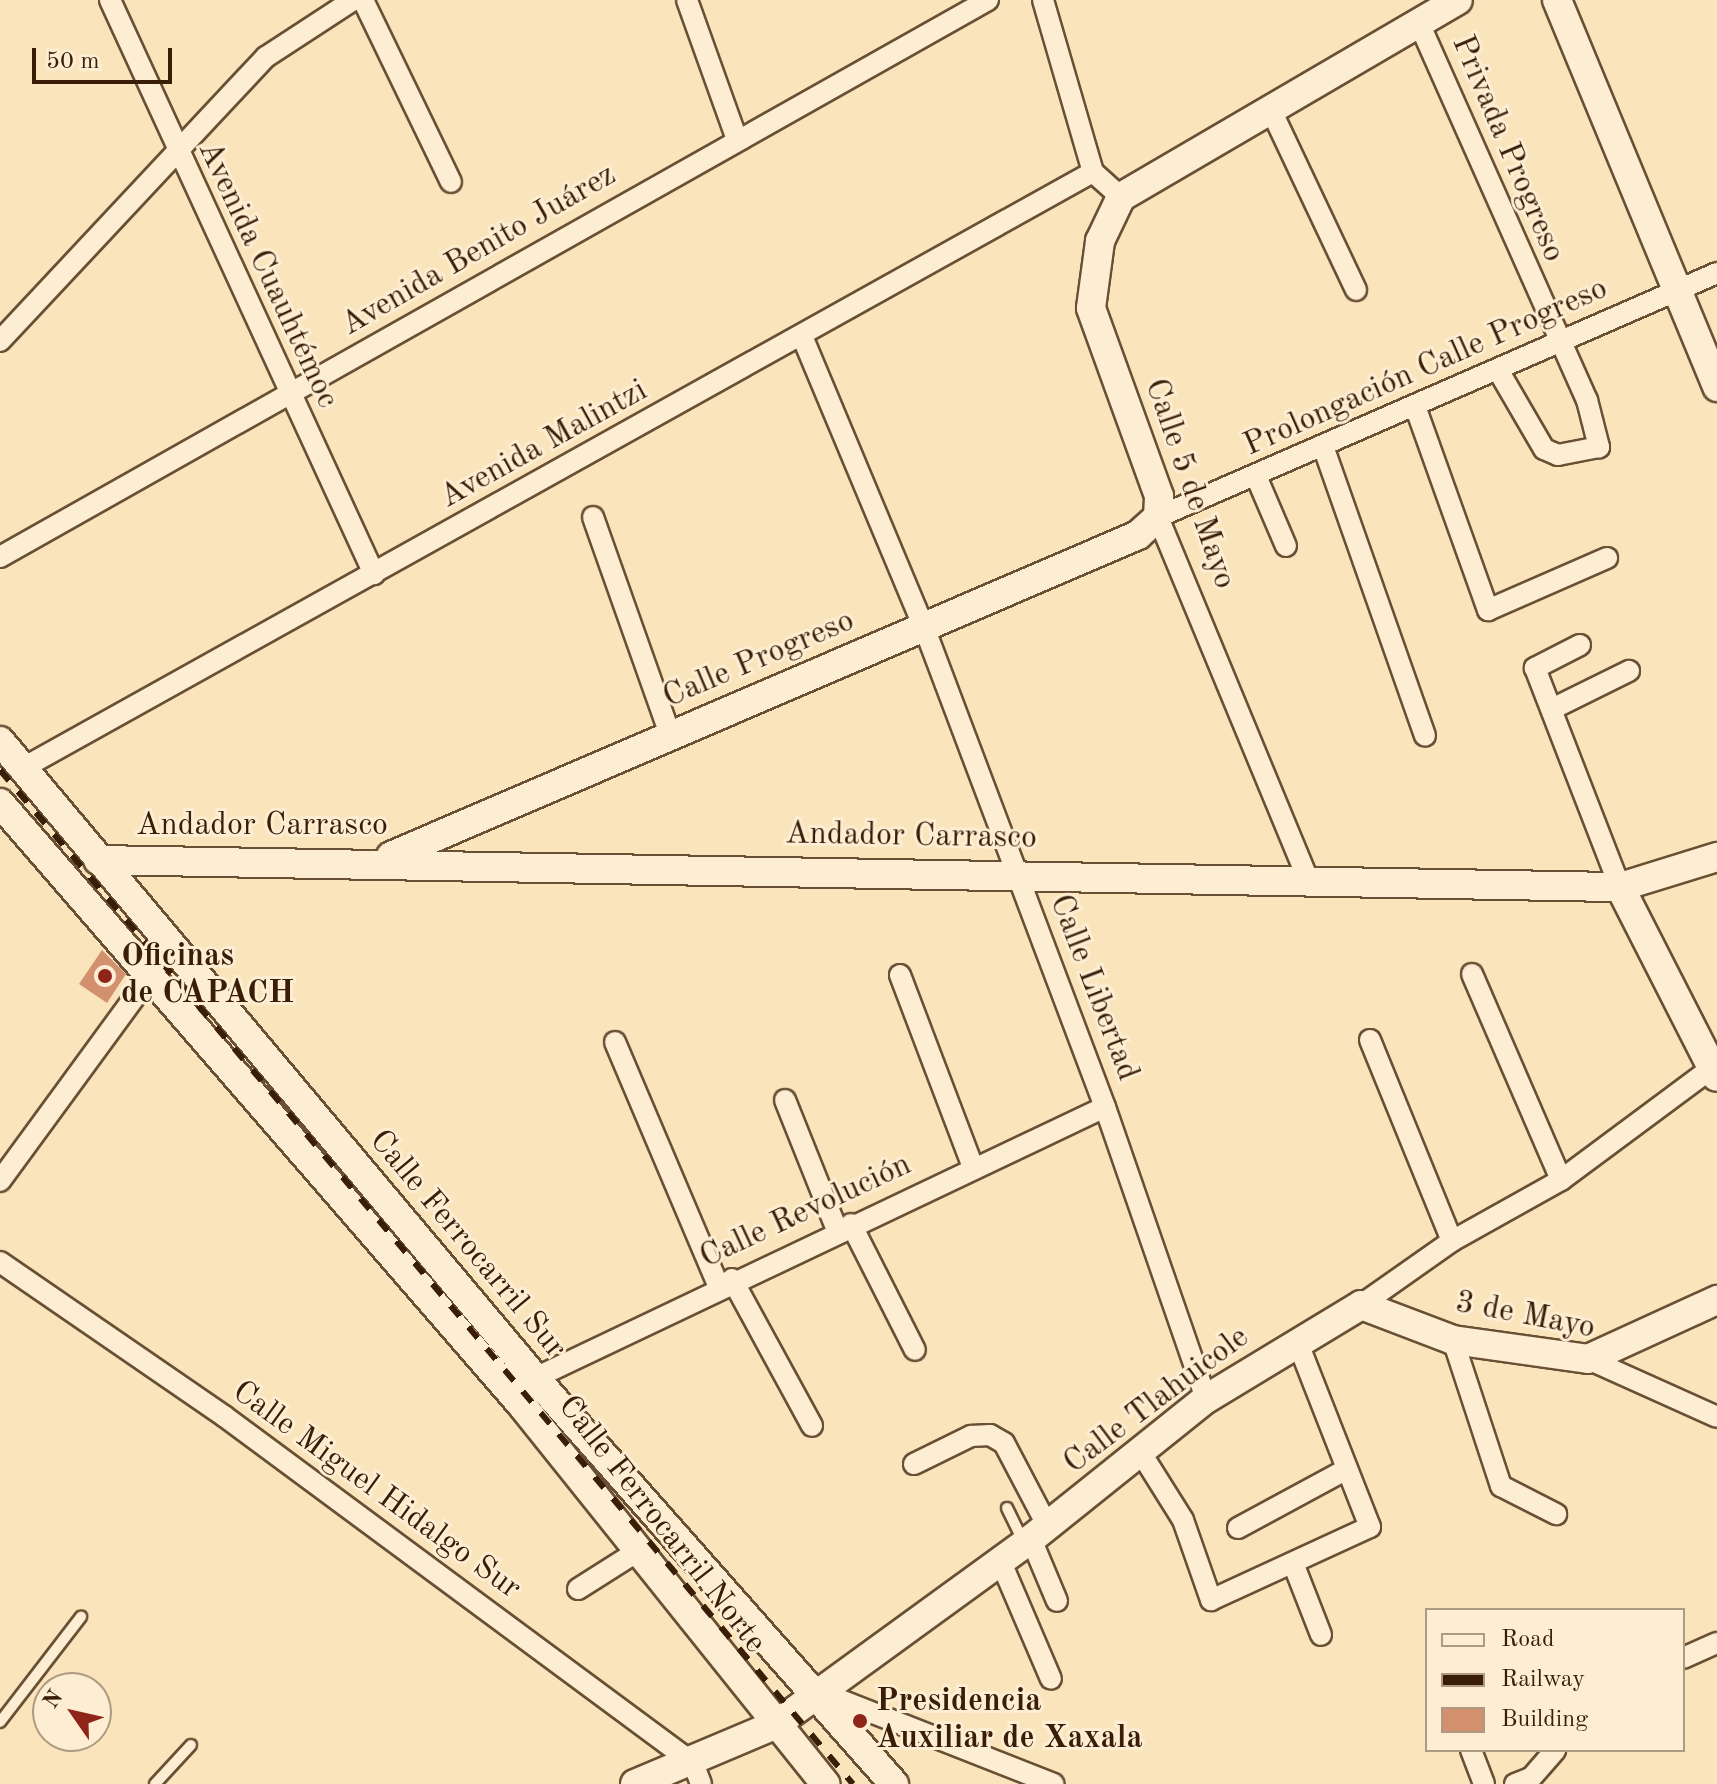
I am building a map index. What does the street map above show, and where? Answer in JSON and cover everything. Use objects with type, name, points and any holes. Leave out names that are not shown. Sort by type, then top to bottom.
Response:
[{"type":"main road","points":[[1121,197],[1458,0]]},
{"type":"main road","points":[[1557,0],[1674,293],[1717,387]]},
{"type":"main road","name":"Calle 5 de Mayo","points":[[1121,197],[1100,241],[1091,308],[1159,496],[1158,517]]},
{"type":"main road","name":"Calle Progreso","points":[[383,860],[1138,535],[1158,517]]},
{"type":"main road","name":"Calle Ferrocarril Sur","points":[[0,741],[170,949],[535,1378],[820,1692],[894,1784]]},
{"type":"main road","name":"Calle Ferrocarril Norte","points":[[1,806],[151,974],[521,1404],[825,1784]]},
{"type":"main road","name":"Andador Carrasco","points":[[98,860],[383,860],[1307,877],[1620,887],[1717,857]]},
{"type":"main road","points":[[1620,887],[1715,1070]]},
{"type":"main road","points":[[1588,1359],[1717,1300]]},
{"type":"main road","name":"Calle Tlahuicole","points":[[635,1784],[697,1773],[775,1725],[1034,1535],[1206,1399],[1297,1341],[1361,1305]]},
{"type":"main road","name":"3 de Mayo","points":[[1361,1305],[1453,1340],[1588,1359]]},
{"type":"street","name":"Avenida Cuauhtémoc","points":[[110,0],[288,394],[374,574]]},
{"type":"street","points":[[0,341],[266,57],[353,0]]},
{"type":"street","points":[[363,0],[451,182]]},
{"type":"street","points":[[687,0],[737,140]]},
{"type":"street","name":"Avenida Benito Juárez","points":[[0,557],[988,0]]},
{"type":"street","points":[[1043,0],[1093,172],[1121,197]]},
{"type":"street","name":"Privada Progreso","points":[[1419,23],[1558,344],[1587,400],[1599,447],[1558,455],[1536,442],[1498,370]]},
{"type":"street","points":[[1271,110],[1356,290]]},
{"type":"street","name":"Avenida Malintzi","points":[[23,768],[1093,172]]},
{"type":"street","name":"Prolongación Calle Progreso","points":[[1158,517],[1717,273]]},
{"type":"street","name":"Calle Libertad","points":[[802,336],[924,627],[1105,1107],[1206,1399]]},
{"type":"street","points":[[1415,406],[1488,610],[1607,558]]},
{"type":"street","points":[[1323,446],[1425,736]]},
{"type":"street","points":[[1256,476],[1286,546]]},
{"type":"street","points":[[593,517],[670,735]]},
{"type":"street","name":"Calle 5 de Mayo","points":[[1158,517],[1307,877]]},
{"type":"street","points":[[1580,645],[1535,668],[1620,887]]},
{"type":"street","points":[[1552,709],[1629,671]]},
{"type":"street","points":[[0,1181],[170,949]]},
{"type":"street","points":[[1472,974],[1561,1180]]},
{"type":"street","points":[[900,975],[973,1167]]},
{"type":"street","points":[[1370,1040],[1452,1241]]},
{"type":"street","points":[[615,1042],[725,1282],[812,1426]]},
{"type":"street","name":"Calle Tlahuicole","points":[[1361,1305],[1452,1241],[1561,1180],[1715,1070]]},
{"type":"street","points":[[785,1100],[844,1227],[915,1350]]},
{"type":"street","name":"Calle Revolución","points":[[535,1378],[725,1282],[1105,1107]]},
{"type":"street","name":"Calle Miguel Hidalgo Sur","points":[[0,1262],[224,1416],[697,1773]]},
{"type":"street","points":[[1453,1340],[1501,1486],[1556,1514]]},
{"type":"street","points":[[1141,1453],[1183,1520],[1211,1600],[1370,1527],[1297,1341]]},
{"type":"street","name":"3 de Mayo","points":[[1588,1359],[1717,1417]]},
{"type":"street","points":[[914,1464],[971,1436],[990,1435],[1004,1443],[1057,1601]]},
{"type":"street","points":[[1238,1528],[1347,1469]]},
{"type":"street","points":[[578,1589],[638,1551]]},
{"type":"street","points":[[1000,1560],[1051,1679]]},
{"type":"street","points":[[1293,1563],[1321,1635]]},
{"type":"street","points":[[1685,1657],[1717,1643]]},
{"type":"street","points":[[820,1692],[1053,1784]]},
{"type":"street","points":[[1472,1752],[1484,1784]]},
{"type":"street","points":[[1515,1784],[1531,1778],[1553,1752]]},
{"type":"lane","points":[[1007,1508],[1034,1535]]},
{"type":"lane","points":[[0,1722],[81,1617]]},
{"type":"lane","points":[[155,1784],[191,1745]]},
{"type":"building","name":"Oficinas de CAPACH","points":[[102,950],[126,974],[107,1003],[79,984]]},
{"type":"railway","points":[[0,770],[853,1784]]},
{"type":"place","name":"Oficinas de CAPACH","points":[[105,976]]},
{"type":"place","name":"Presidencia Auxiliar de Xaxala","points":[[860,1721]]}]
